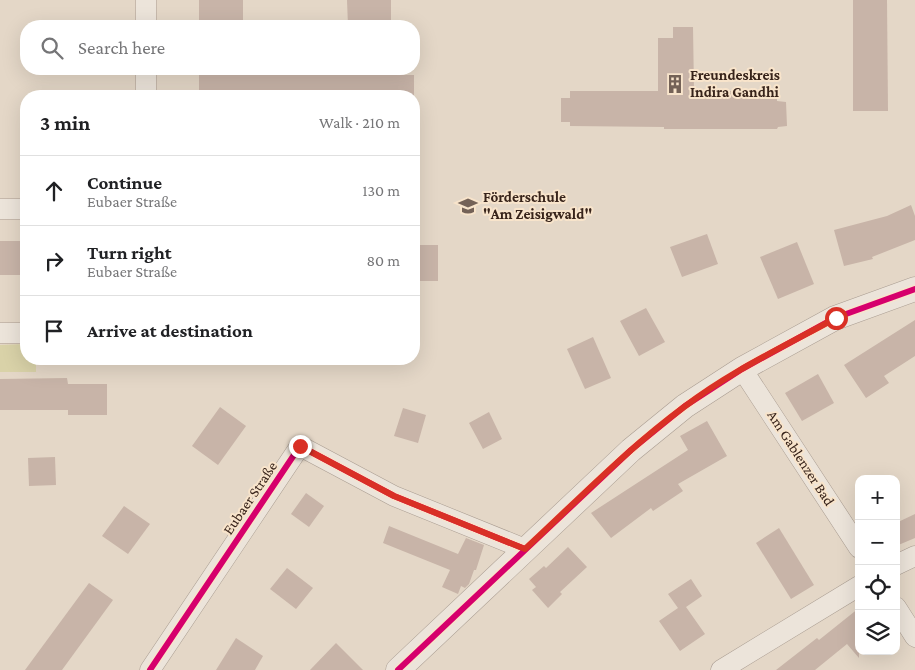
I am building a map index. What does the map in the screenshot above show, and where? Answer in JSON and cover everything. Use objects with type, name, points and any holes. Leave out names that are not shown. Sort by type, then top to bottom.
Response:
[{"type":"street","points":[[146,0],[146,20]]},
{"type":"street","points":[[146,75],[146,90]]},
{"type":"street","points":[[0,209],[20,209]]},
{"type":"street","points":[[398,670],[630,450],[685,406],[742,369],[836,318],[915,289]]},
{"type":"street","points":[[0,333],[20,333]]},
{"type":"street","name":"Am Gablenzer Bad","points":[[742,369],[855,542]]},
{"type":"street","name":"Eubaer Straße","points":[[150,670],[300,446],[394,496],[525,549]]},
{"type":"street","points":[[900,563],[915,556]]},
{"type":"street","points":[[721,670],[855,588]]},
{"type":"street","points":[[898,610],[915,637]]},
{"type":"shaded area","points":[[20,344],[20,365],[36,365],[36,372],[0,372],[0,345]]},
{"type":"building","points":[[199,0],[243,0],[243,20],[199,20]]},
{"type":"building","points":[[347,0],[391,0],[391,20],[348,20]]},
{"type":"building","points":[[853,0],[887,0],[888,111],[853,111]]},
{"type":"building","name":"Freundeskreis Indira Gandhi","points":[[673,27],[693,27],[694,91],[777,91],[777,101],[786,102],[787,126],[778,127],[777,129],[664,129],[664,127],[570,126],[570,122],[561,122],[561,98],[570,98],[570,91],[658,91],[658,38],[673,38]]},
{"type":"building","points":[[199,75],[414,75],[414,90],[199,90]]},
{"type":"building","points":[[911,205],[915,216],[915,240],[872,257],[873,259],[844,266],[834,230],[887,216]]},
{"type":"building","points":[[707,234],[718,264],[682,277],[670,247]]},
{"type":"building","points":[[0,241],[20,241],[20,275],[0,275]]},
{"type":"building","points":[[797,242],[814,284],[778,299],[760,257]]},
{"type":"building","points":[[420,245],[438,245],[438,281],[420,281]]},
{"type":"building","points":[[646,308],[665,342],[639,356],[620,321]]},
{"type":"building","points":[[915,320],[915,356],[884,376],[889,383],[866,398],[844,365]]},
{"type":"building","points":[[593,337],[611,378],[585,389],[567,349]]},
{"type":"building","points":[[818,374],[834,403],[802,421],[785,393]]},
{"type":"building","points":[[67,378],[68,384],[107,384],[107,415],[68,415],[68,410],[0,410],[0,379]]},
{"type":"building","points":[[220,407],[246,426],[218,465],[192,446]]},
{"type":"building","points":[[403,408],[426,415],[418,443],[394,436]]},
{"type":"building","points":[[489,412],[502,439],[483,449],[469,423]]},
{"type":"building","points":[[707,421],[727,456],[678,484],[683,491],[653,511],[651,508],[611,538],[591,513],[688,450],[680,436]]},
{"type":"building","points":[[55,457],[56,485],[29,486],[28,458]]},
{"type":"building","points":[[306,493],[324,506],[309,527],[291,514]]},
{"type":"building","points":[[124,506],[150,524],[128,554],[102,536]]},
{"type":"building","points":[[915,514],[915,538],[900,544],[900,521]]},
{"type":"building","points":[[389,526],[458,554],[466,538],[484,545],[476,570],[474,570],[469,584],[465,588],[461,586],[458,594],[442,587],[450,570],[383,543]]},
{"type":"building","points":[[779,528],[814,585],[791,599],[756,543]]},
{"type":"building","points":[[568,547],[587,567],[560,592],[562,594],[548,608],[532,590],[536,587],[529,579],[544,566],[546,568]]},
{"type":"building","points":[[287,568],[313,588],[296,609],[270,589]]},
{"type":"building","points":[[691,579],[702,596],[686,607],[705,634],[680,651],[659,621],[678,608],[668,594]]},
{"type":"building","points":[[89,583],[113,600],[62,670],[25,670]]},
{"type":"building","points":[[855,611],[855,653],[847,644],[815,670],[776,670],[817,638],[819,640]]},
{"type":"building","points":[[236,638],[263,656],[255,670],[216,670]]},
{"type":"building","points":[[336,643],[363,670],[310,670]]},
{"type":"cycle path","points":[[398,670],[631,450],[685,406],[742,369],[835,318],[915,289]]},
{"type":"cycle path","points":[[150,670],[300,446],[394,496],[525,549]]},
{"type":"place","name":"Freundeskreis Indira Gandhi","points":[[675,84]]},
{"type":"place","name":"Förderschule \"Am Zeisigwald\"","points":[[468,206]]},
{"type":"route","points":[[300,446],[394,496],[525,549],[630,450],[685,406],[742,369],[836,318]]}]
